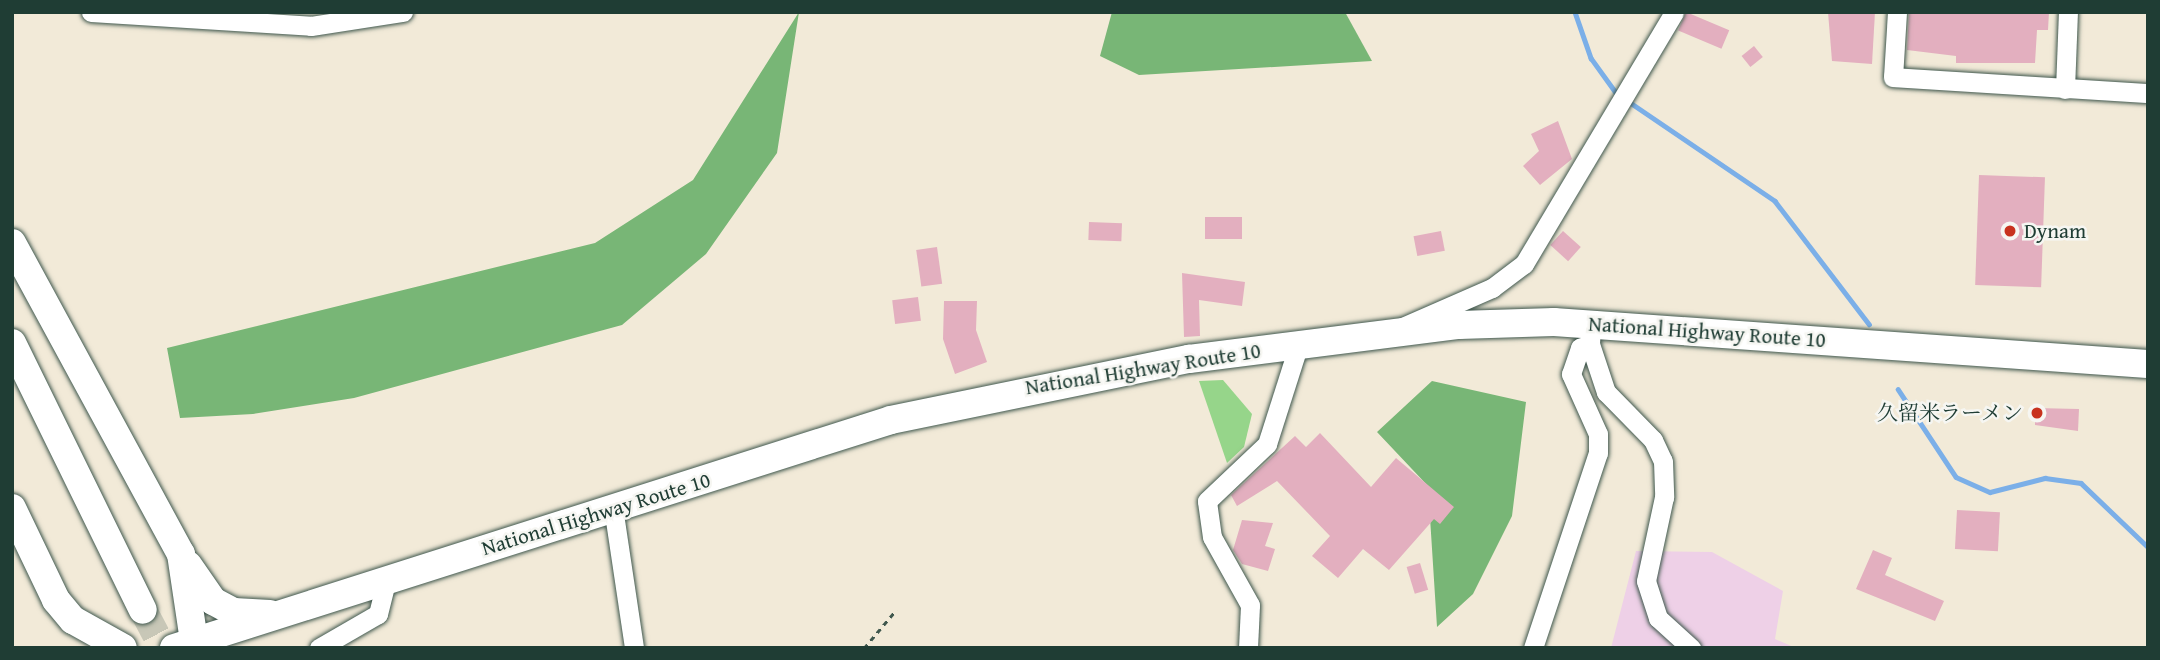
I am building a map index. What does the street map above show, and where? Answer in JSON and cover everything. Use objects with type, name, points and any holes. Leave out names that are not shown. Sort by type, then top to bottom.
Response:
[{"type":"highway","points":[[12,243],[180,554],[213,601],[234,612],[283,615]]},
{"type":"highway","name":"National Highway Route 10","points":[[187,646],[613,507],[967,400],[1299,344],[1392,332],[1591,333],[2148,364]]},
{"type":"highway","points":[[12,343],[143,610]]},
{"type":"highway","points":[[12,508],[64,610],[71,648]]},
{"type":"highway","points":[[180,554],[187,646]]},
{"type":"highway","points":[[64,610],[123,648]]},
{"type":"highway","points":[[244,648],[283,615]]},
{"type":"street","points":[[91,12],[312,26],[403,12]]},
{"type":"street","points":[[1392,332],[1428,311],[1492,288],[1524,264],[1639,78],[1674,12]]},
{"type":"street","points":[[1896,12],[1893,77],[2148,93]]},
{"type":"street","points":[[2065,89],[2068,12]]},
{"type":"street","points":[[1533,648],[1546,623],[1598,453],[1598,434],[1571,374],[1580,348],[1591,333]]},
{"type":"street","points":[[1591,333],[1606,392],[1653,440],[1663,461],[1664,497],[1646,581],[1658,618],[1691,648]]},
{"type":"street","points":[[1248,648],[1250,605],[1212,537],[1207,501],[1268,444],[1299,344]]},
{"type":"street","points":[[613,507],[634,648]]},
{"type":"street","points":[[319,648],[378,614],[387,582]]},
{"type":"path","points":[[864,648],[896,610]]},
{"type":"shaded area","points":[[1636,551],[1712,552],[1783,591],[1775,639],[1796,648],[1611,648]]},
{"type":"green space","points":[[799,12],[777,153],[706,254],[622,325],[354,398],[253,414],[180,418],[167,348],[595,243],[693,180]]},
{"type":"green space","points":[[1112,12],[1345,12],[1372,61],[1139,75],[1100,56]]},
{"type":"green space","points":[[1223,380],[1252,414],[1244,447],[1227,463],[1199,381]]},
{"type":"green space","points":[[1432,381],[1526,402],[1512,516],[1473,594],[1437,627],[1428,486],[1377,432]]},
{"type":"building","points":[[1686,12],[1729,30],[1721,49],[1678,30]]},
{"type":"building","points":[[1828,12],[1875,12],[1872,64],[1832,61]]},
{"type":"building","points":[[1909,12],[2049,12],[2048,30],[2037,30],[2035,63],[1956,63],[1956,56],[1907,50]]},
{"type":"building","points":[[1754,46],[1763,57],[1750,67],[1742,56]]},
{"type":"building","points":[[1558,121],[1572,159],[1540,185],[1523,166],[1539,151],[1531,134]]},
{"type":"building","name":"Dynam","points":[[1979,175],[2045,177],[2041,287],[1975,285]]},
{"type":"building","points":[[1205,217],[1242,217],[1242,239],[1205,239]]},
{"type":"building","points":[[1089,222],[1122,223],[1121,241],[1088,240]]},
{"type":"building","points":[[1441,231],[1445,251],[1417,256],[1414,236]]},
{"type":"building","points":[[1563,231],[1581,247],[1568,261],[1550,245]]},
{"type":"building","points":[[937,247],[942,284],[921,287],[916,250]]},
{"type":"building","points":[[1182,273],[1245,282],[1242,306],[1199,300],[1200,336],[1184,337]]},
{"type":"building","points":[[918,297],[921,321],[895,324],[892,300]]},
{"type":"building","points":[[944,301],[977,301],[976,330],[987,362],[955,374],[943,339]]},
{"type":"building","points":[[2035,408],[2079,409],[2078,431],[2035,425]]},
{"type":"building","points":[[1320,433],[1371,487],[1396,458],[1454,507],[1440,524],[1434,519],[1389,570],[1363,549],[1338,578],[1312,556],[1330,536],[1277,481],[1237,506],[1231,495],[1295,436],[1306,447]]},
{"type":"building","points":[[1957,510],[2000,512],[1998,551],[1955,549]]},
{"type":"building","points":[[1242,520],[1273,523],[1265,546],[1275,549],[1268,571],[1242,564],[1233,550]]},
{"type":"building","points":[[1873,550],[1892,558],[1885,575],[1944,601],[1935,621],[1856,589]]},
{"type":"building","points":[[1420,563],[1428,590],[1415,594],[1407,567]]},
{"type":"waterway","points":[[1575,12],[1591,58],[1617,94]]},
{"type":"waterway","points":[[1628,101],[1775,201],[1869,324]]},
{"type":"waterway","points":[[1898,389],[1956,477],[1990,492],[2045,478],[2081,483],[2148,547]]},
{"type":"tunnel","points":[[143,610],[163,648]]},
{"type":"place","name":"Dynam","points":[[2010,231]]},
{"type":"place","name":"久留米ラーメン","points":[[2037,413]]}]
